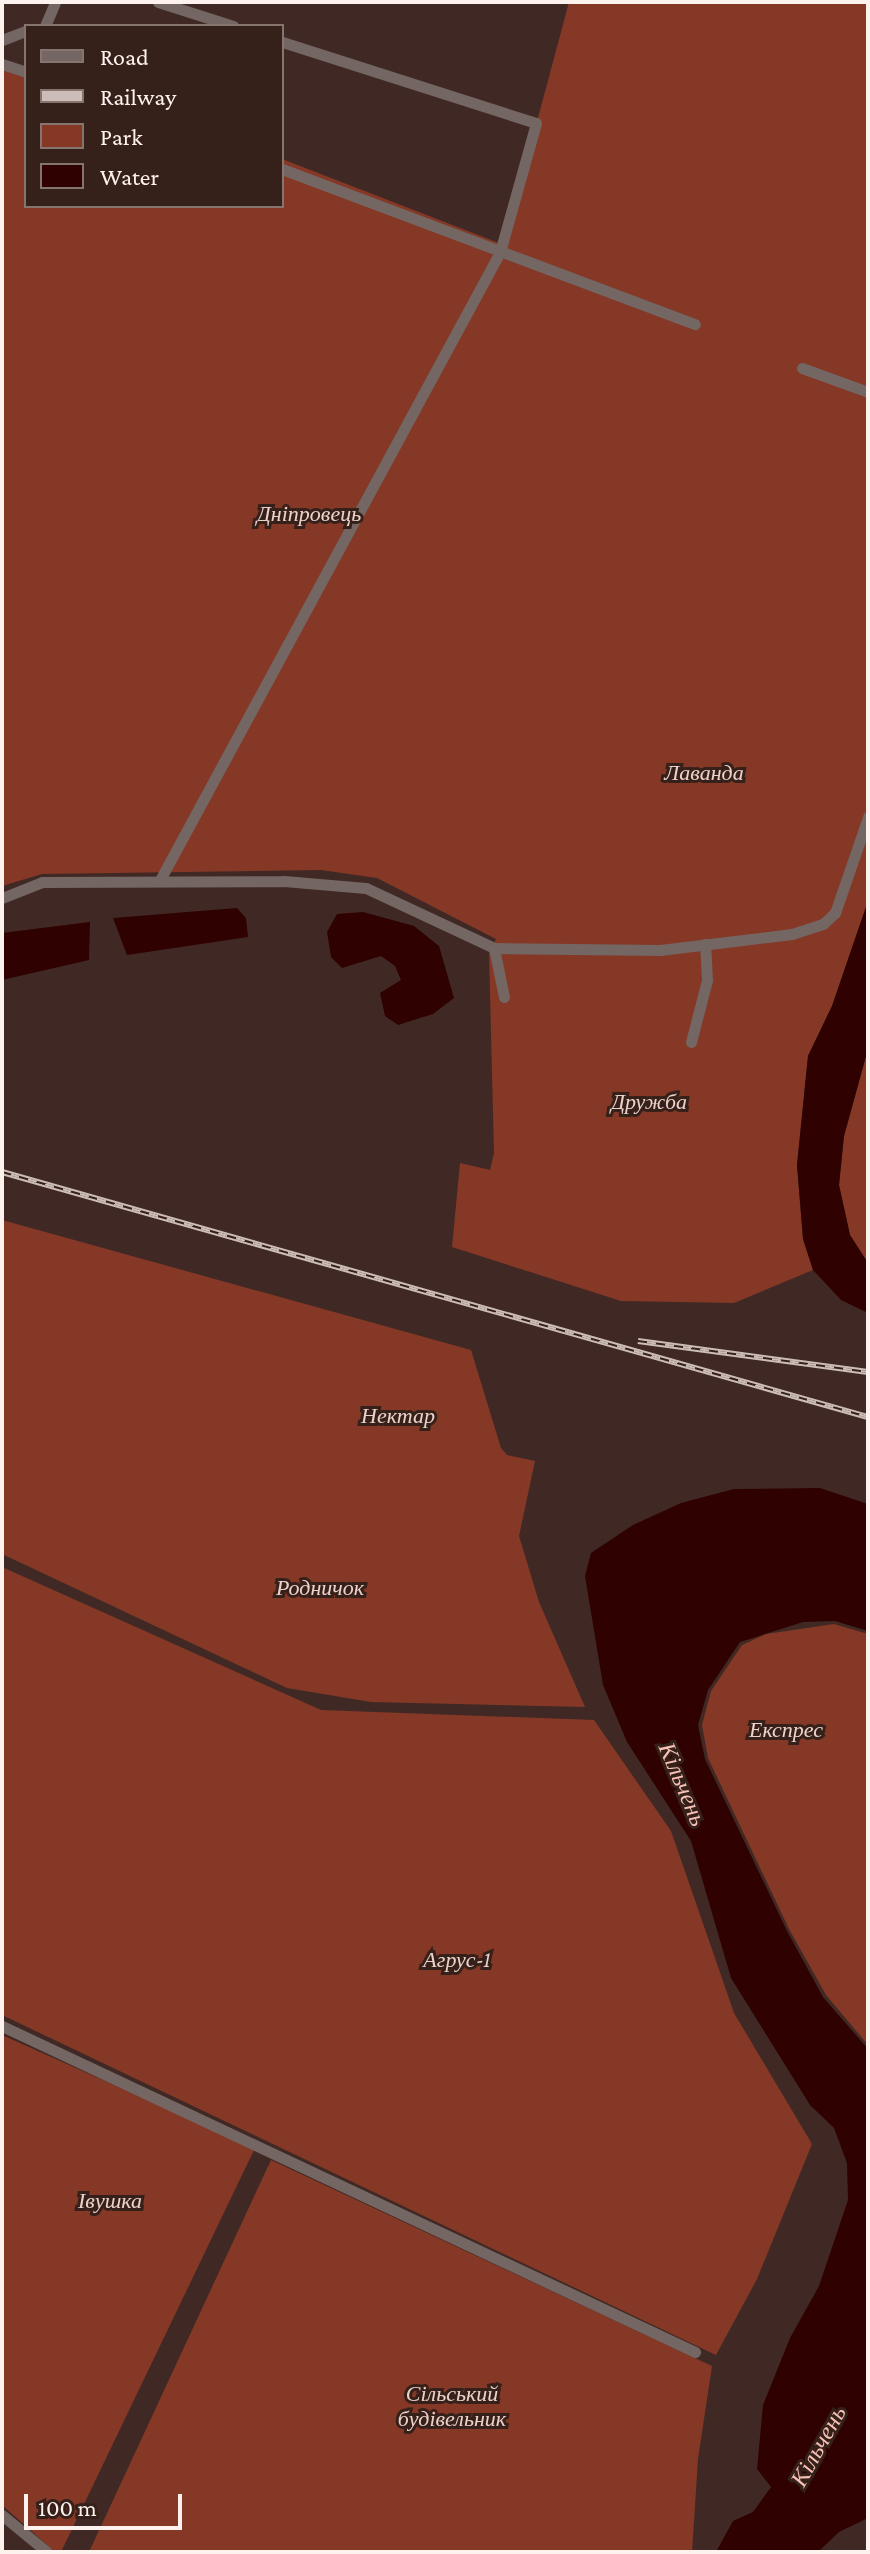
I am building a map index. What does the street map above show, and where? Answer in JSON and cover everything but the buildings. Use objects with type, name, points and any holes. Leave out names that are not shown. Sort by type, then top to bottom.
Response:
[{"type":"street","points":[[44,24],[55,2]]},
{"type":"street","points":[[158,2],[227,24]]},
{"type":"street","points":[[2,40],[24,32]]},
{"type":"street","points":[[161,878],[500,252],[536,123],[284,43]]},
{"type":"street","points":[[2,64],[24,70]]},
{"type":"street","points":[[284,170],[695,324]]},
{"type":"street","points":[[802,368],[868,392]]},
{"type":"street","points":[[2,898],[42,882],[161,878],[366,888],[494,948],[660,950],[792,934],[823,924],[835,913],[868,817]]},
{"type":"street","points":[[691,1042],[707,980],[705,944]]},
{"type":"street","points":[[494,948],[504,997]]},
{"type":"street","points":[[2,2026],[695,2352]]},
{"type":"street","points":[[2,2515],[47,2552]]},
{"type":"green space","name":"Дніпровець","points":[[569,2],[868,2],[868,901],[832,1006],[808,1056],[797,1165],[803,1239],[813,1270],[734,1303],[621,1301],[452,1247],[460,1163],[490,1170],[494,1153],[489,952],[496,939],[377,878],[321,870],[42,874],[2,886],[2,60],[24,67],[24,208],[284,208],[284,160],[504,245]]},
{"type":"green space","points":[[868,1049],[868,1263],[850,1235],[839,1185],[844,1136]]},
{"type":"green space","points":[[2,1220],[471,1350],[501,1448],[507,1455],[535,1461],[519,1536],[539,1602],[585,1707],[371,1702],[287,1688],[2,1554]]},
{"type":"green space","name":"Агрус-1","points":[[2,1567],[321,1710],[594,1720],[671,1831],[734,2013],[812,2144],[757,2279],[716,2355],[2,2015]]},
{"type":"green space","name":"Експрес","points":[[834,1624],[868,1634],[868,2045],[826,1995],[789,1929],[708,1758],[702,1725],[711,1691],[742,1645],[766,1634]]},
{"type":"green space","name":"Івушка","points":[[2,2035],[255,2148],[61,2552],[55,2552],[2,2505]]},
{"type":"green space","name":"Сільський будівельник","points":[[271,2160],[712,2366],[698,2459],[692,2552],[89,2552]]},
{"type":"water","points":[[868,901],[868,1049],[844,1136],[839,1185],[850,1235],[868,1263],[868,1313],[841,1300],[813,1270],[803,1239],[797,1165],[808,1056],[832,1006]]},
{"type":"water","points":[[237,908],[246,918],[248,937],[127,955],[113,918]]},
{"type":"water","points":[[363,912],[414,926],[439,946],[454,998],[433,1014],[398,1025],[385,1016],[380,993],[401,980],[395,966],[381,956],[342,968],[331,957],[327,932],[337,914]]},
{"type":"water","points":[[90,922],[89,960],[2,980],[2,933]]},
{"type":"water","name":"Кільчень","points":[[820,1488],[868,1504],[868,1631],[835,1621],[803,1622],[740,1642],[708,1690],[698,1725],[705,1759],[787,1931],[823,1997],[868,2049],[868,2518],[839,2532],[818,2552],[716,2552],[733,2521],[753,2512],[771,2487],[757,2469],[763,2405],[790,2338],[819,2286],[848,2200],[847,2163],[834,2128],[810,2105],[731,1978],[691,1841],[627,1742],[603,1685],[585,1576],[591,1553],[633,1525],[681,1503],[734,1489]]},
{"type":"railway","points":[[2,1172],[868,1417]]},
{"type":"railway","points":[[638,1341],[868,1372]]},
{"type":"park label","name":"Лаванда","points":[[704,773]]},
{"type":"park label","name":"Дружба","points":[[649,1102]]},
{"type":"park label","name":"Нектар","points":[[398,1416]]},
{"type":"park label","name":"Родничок","points":[[320,1588]]}]
